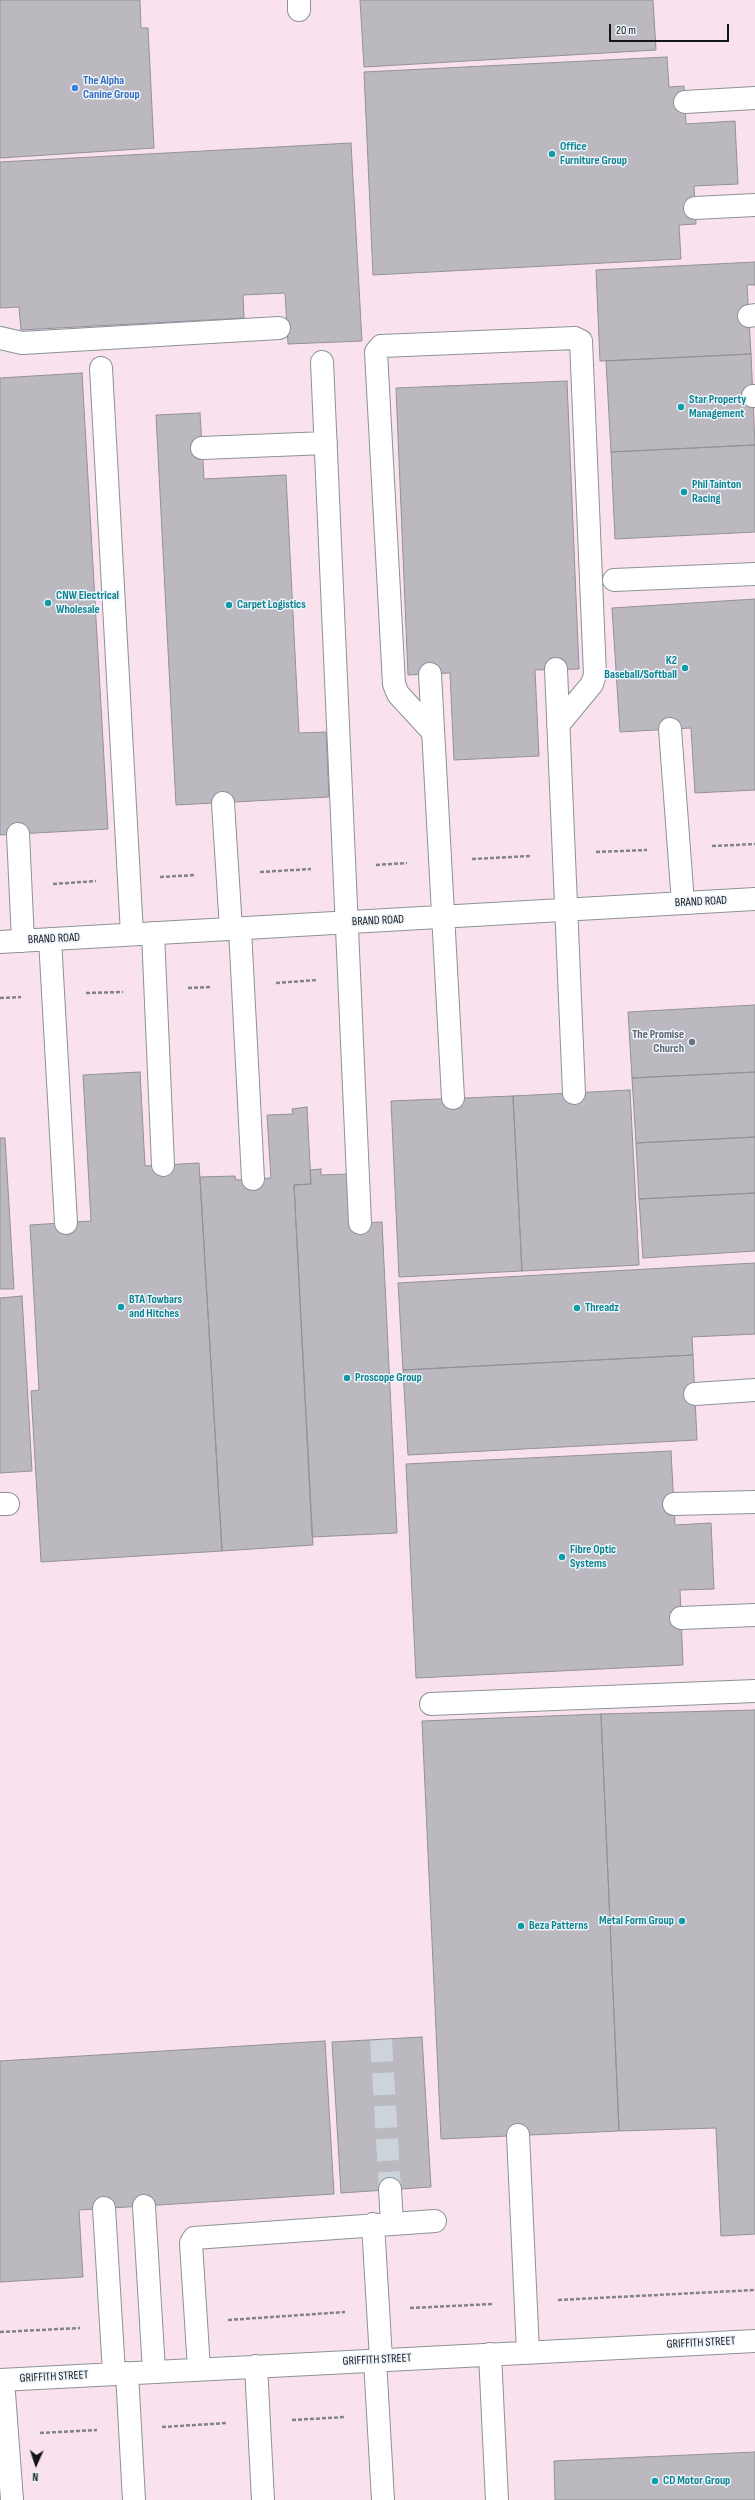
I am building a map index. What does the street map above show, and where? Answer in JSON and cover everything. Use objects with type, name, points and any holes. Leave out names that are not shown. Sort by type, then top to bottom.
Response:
[{"type":"street","points":[[685,102],[755,98]]},
{"type":"street","points":[[695,208],[755,205]]},
{"type":"street","points":[[0,338],[22,343],[279,328]]},
{"type":"street","points":[[433,732],[398,694],[394,684],[376,352],[381,346],[574,338],[581,341],[595,675],[592,684],[558,725]]},
{"type":"street","points":[[322,362],[348,922],[360,1224]]},
{"type":"street","points":[[101,368],[142,934],[155,990],[163,1165]]},
{"type":"street","points":[[202,448],[326,443]]},
{"type":"street","points":[[614,580],[755,574]]},
{"type":"street","points":[[556,669],[574,1093]]},
{"type":"street","points":[[430,674],[453,1098]]},
{"type":"street","points":[[670,729],[683,903]]},
{"type":"street","points":[[223,803],[243,985],[253,1179]]},
{"type":"street","points":[[18,834],[23,941]]},
{"type":"street","name":"BRAND ROAD","points":[[0,942],[755,899]]},
{"type":"street","points":[[50,939],[66,1223]]},
{"type":"street","points":[[695,1394],[755,1390]]},
{"type":"street","points":[[674,1504],[755,1502]]},
{"type":"street","points":[[681,1618],[755,1615]]},
{"type":"street","points":[[431,1704],[755,1691]]},
{"type":"street","points":[[518,2135],[528,2352]]},
{"type":"street","points":[[383,2500],[378,2414],[378,2360],[383,2224],[390,2189]]},
{"type":"street","points":[[144,2206],[154,2372]]},
{"type":"street","points":[[104,2208],[120,2373],[130,2428],[134,2500]]},
{"type":"street","points":[[199,2369],[192,2240],[198,2236],[435,2221]]},
{"type":"street","name":"GRIFFITH STREET","points":[[2,2380],[755,2340]]},
{"type":"street","points":[[490,2354],[497,2500]]},
{"type":"street","points":[[256,2366],[263,2500]]},
{"type":"street","points":[[2,2380],[12,2500]]},
{"type":"path","points":[[0,998],[350,978]]},
{"type":"path","points":[[7,2435],[259,2422],[378,2414]]},
{"type":"shaded area","points":[[0,0],[755,0],[755,2500],[0,2500]]},
{"type":"building","name":"The Alpha Canine Group","points":[[0,0],[140,0],[141,28],[148,28],[154,148],[0,158]]},
{"type":"building","points":[[360,0],[653,0],[656,50],[364,67]]},
{"type":"building","name":"Office Furniture Group","points":[[667,57],[669,87],[684,86],[686,124],[735,121],[738,184],[694,186],[696,224],[679,225],[681,259],[373,275],[364,72]]},
{"type":"building","points":[[351,143],[362,341],[288,344],[285,293],[243,295],[244,318],[21,330],[19,307],[0,308],[0,162]]},
{"type":"building","points":[[755,262],[755,285],[747,285],[751,354],[600,361],[596,270]]},
{"type":"building","name":"Star Property Management","points":[[751,354],[755,445],[611,452],[606,361]]},
{"type":"building","name":"CNW Electrical Wholesale","points":[[82,373],[108,829],[0,835],[0,378]]},
{"type":"building","points":[[567,381],[579,669],[535,670],[539,756],[454,760],[450,673],[408,675],[396,388]]},
{"type":"building","name":"Carpet Logistics","points":[[200,413],[204,479],[286,475],[299,733],[326,732],[329,797],[176,805],[156,415]]},
{"type":"building","name":"Phil Tainton Racing","points":[[755,445],[755,532],[615,539],[611,452]]},
{"type":"building","name":"K2 Baseball/Softball","points":[[755,599],[755,790],[695,793],[691,728],[620,732],[612,608]]},
{"type":"building","name":"The Promise Church","points":[[755,1005],[755,1072],[632,1078],[628,1012]]},
{"type":"building","name":"BTA Towbars and Hitches","points":[[140,1072],[145,1166],[199,1163],[222,1551],[41,1562],[31,1391],[39,1390],[30,1225],[91,1221],[83,1075]]},
{"type":"building","points":[[755,1072],[755,1137],[636,1143],[632,1078]]},
{"type":"building","points":[[630,1090],[639,1265],[522,1271],[513,1096]]},
{"type":"building","points":[[513,1096],[522,1271],[399,1277],[391,1101]]},
{"type":"building","points":[[307,1107],[311,1184],[294,1185],[313,1545],[222,1551],[200,1177],[235,1176],[236,1180],[271,1178],[267,1115],[293,1114],[292,1109]]},
{"type":"building","points":[[755,1137],[755,1193],[639,1199],[636,1143]]},
{"type":"building","points":[[0,1138],[5,1138],[14,1289],[0,1289]]},
{"type":"building","name":"Proscope Group","points":[[321,1169],[321,1175],[349,1174],[360,1223],[382,1222],[397,1533],[312,1537],[294,1185],[311,1184],[310,1170]]},
{"type":"building","points":[[755,1193],[755,1251],[643,1258],[639,1199]]},
{"type":"building","name":"Threadz","points":[[755,1263],[755,1334],[692,1337],[693,1355],[403,1370],[398,1283]]},
{"type":"building","points":[[22,1296],[32,1471],[0,1473],[0,1298]]},
{"type":"building","points":[[693,1355],[697,1440],[408,1455],[403,1370]]},
{"type":"building","name":"Fibre Optic Systems","points":[[671,1451],[675,1525],[711,1523],[714,1589],[680,1590],[683,1665],[416,1678],[406,1464]]},
{"type":"building","name":"Metal Form Group","points":[[755,1710],[755,2234],[721,2236],[716,2128],[619,2131],[601,1714]]},
{"type":"building","name":"Beza Patterns","points":[[601,1714],[619,2131],[441,2139],[422,1721]]},
{"type":"building","points":[[422,2037],[431,2187],[341,2193],[332,2042]]},
{"type":"building","points":[[325,2041],[334,2194],[79,2210],[83,2277],[0,2282],[0,2061]]},
{"type":"building","name":"CD Motor Group","points":[[755,2452],[755,2500],[555,2500],[554,2461]]},
{"type":"tunnel","points":[[381,2040],[390,2189]]},
{"type":"place","name":"The Alpha Canine Group","points":[[75,88]]},
{"type":"place","name":"Office Furniture Group","points":[[552,154]]},
{"type":"place","name":"Star Property Management","points":[[681,407]]},
{"type":"place","name":"Phil Tainton Racing","points":[[684,492]]},
{"type":"place","name":"CNW Electrical Wholesale","points":[[48,603]]},
{"type":"place","name":"Carpet Logistics","points":[[229,605]]},
{"type":"place","name":"K2 Baseball/Softball","points":[[685,668]]},
{"type":"place","name":"The Promise Church","points":[[692,1042]]},
{"type":"place","name":"BTA Towbars and Hitches","points":[[121,1307]]},
{"type":"place","name":"Threadz","points":[[577,1308]]},
{"type":"place","name":"Proscope Group","points":[[347,1378]]},
{"type":"place","name":"Fibre Optic Systems","points":[[562,1557]]},
{"type":"place","name":"Metal Form Group","points":[[682,1921]]},
{"type":"place","name":"Beza Patterns","points":[[521,1926]]},
{"type":"place","name":"CD Motor Group","points":[[655,2481]]}]
